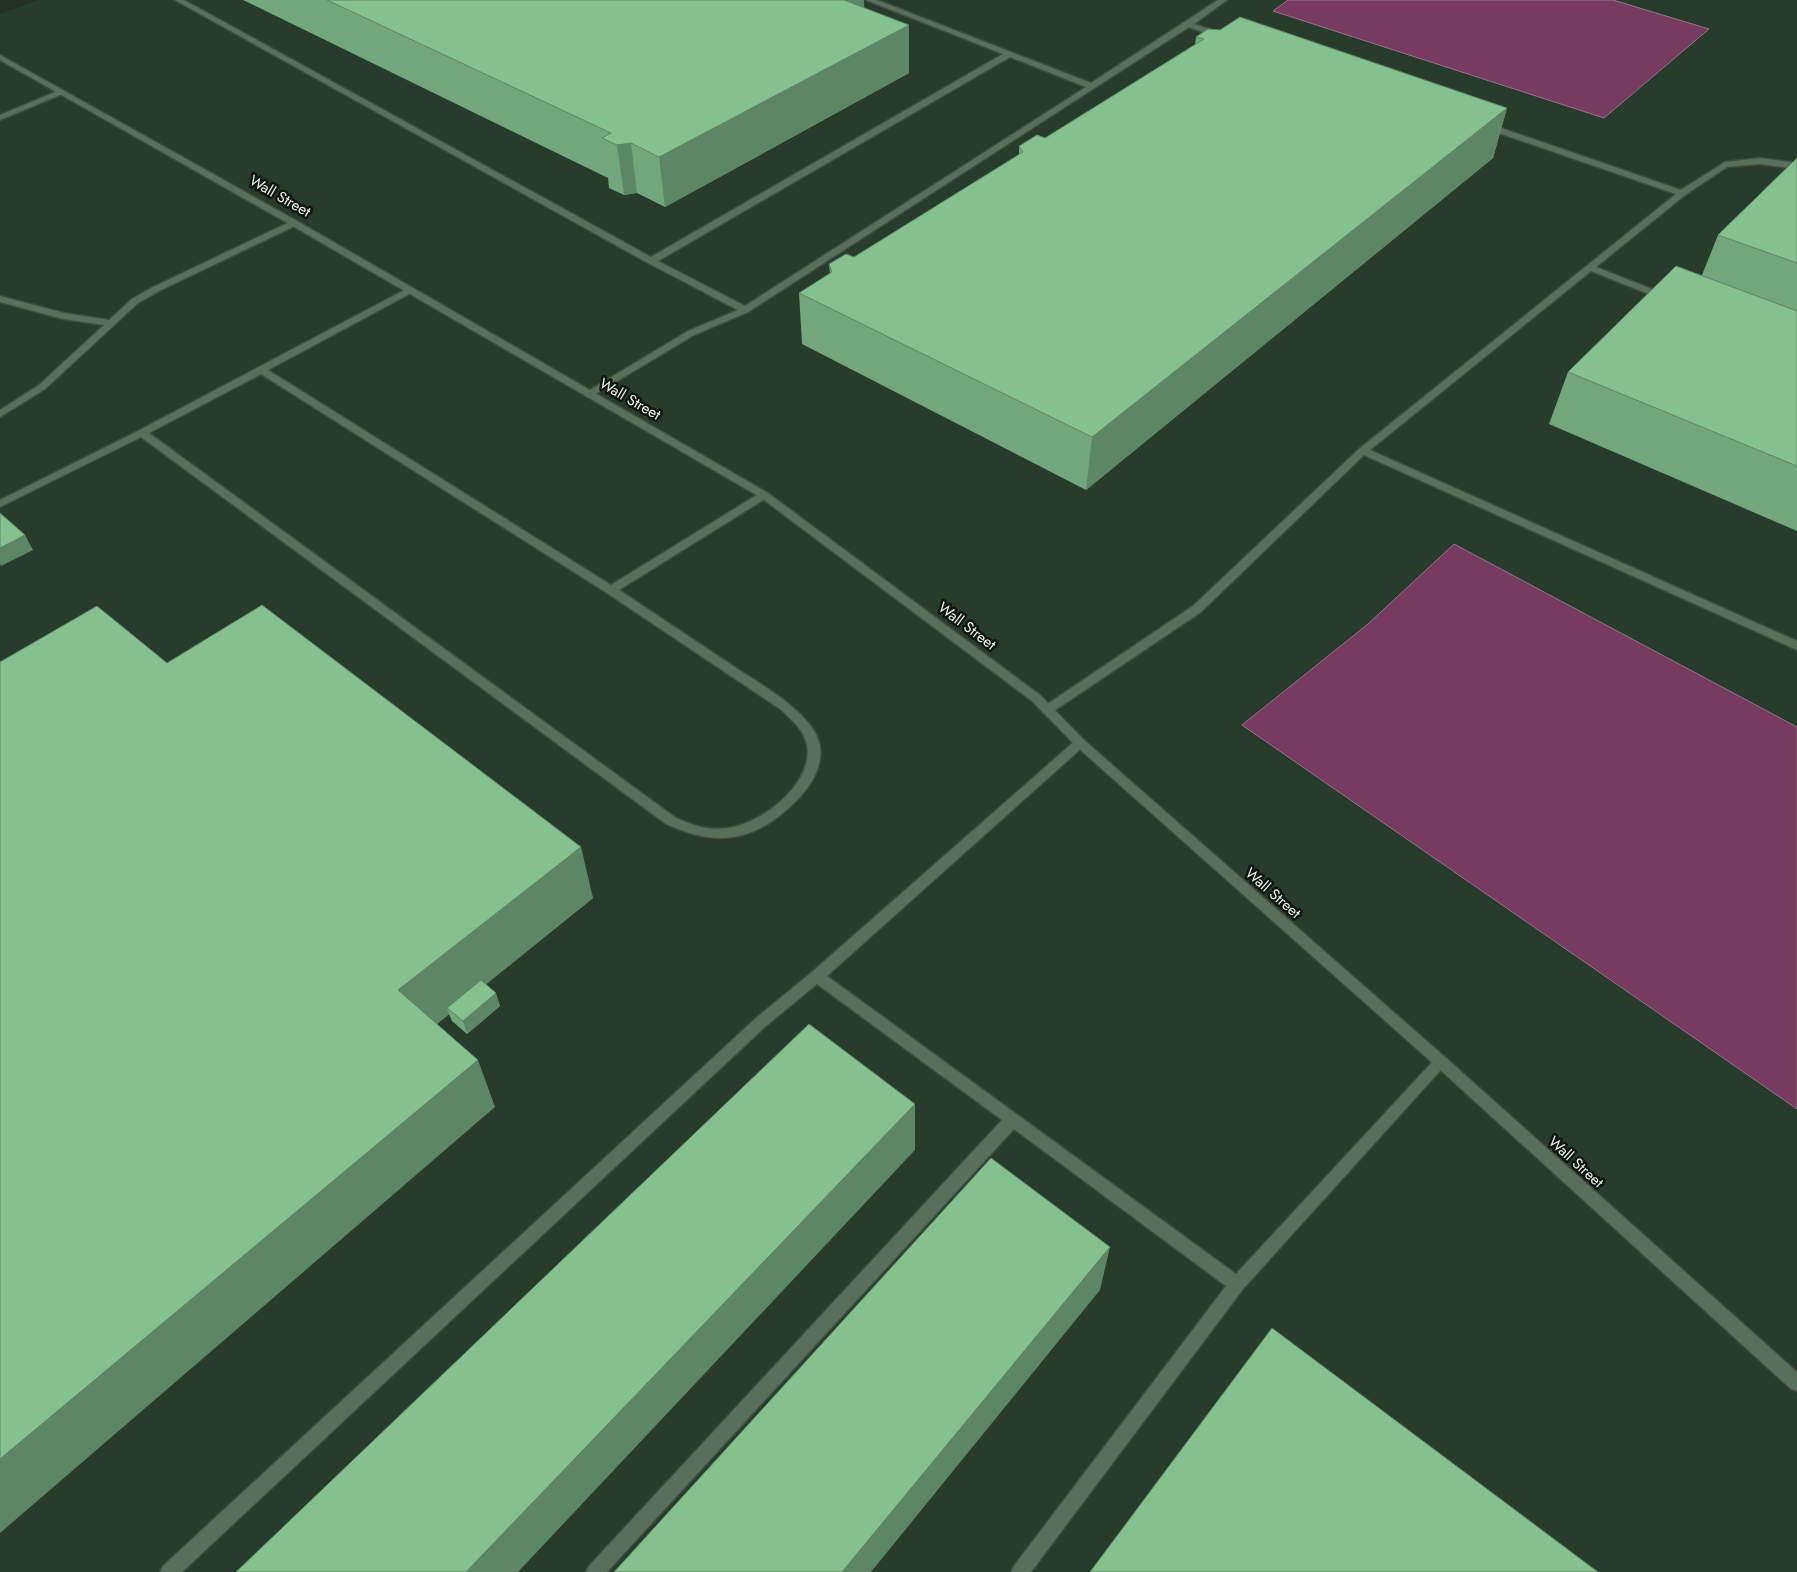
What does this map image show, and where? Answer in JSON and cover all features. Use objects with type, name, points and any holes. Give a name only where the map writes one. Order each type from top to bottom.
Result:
[{"type":"street","points":[[179,0],[651,261],[745,310]]},
{"type":"street","points":[[870,0],[1091,86]]},
{"type":"street","points":[[589,395],[691,333],[745,310],[1223,0]]},
{"type":"street","points":[[1188,24],[1234,40]]},
{"type":"street","points":[[651,261],[1009,54]]},
{"type":"street","name":"Wall Street","points":[[0,57],[294,223],[764,495],[1036,698],[1080,743],[1441,1062],[1797,1383]]},
{"type":"street","points":[[0,118],[63,92]]},
{"type":"street","points":[[1477,123],[1682,192]]},
{"type":"street","points":[[1047,710],[1197,609],[1363,451],[1682,192],[1726,165],[1760,160],[1797,166]]},
{"type":"street","points":[[0,414],[42,386],[135,302],[156,289],[294,223]]},
{"type":"street","points":[[1590,268],[1671,299]]},
{"type":"street","points":[[0,504],[142,433],[410,290]]},
{"type":"street","points":[[0,299],[62,316],[111,323]]},
{"type":"street","points":[[142,433],[671,821],[691,830],[712,834],[736,832],[759,822],[782,808],[799,791],[812,770],[814,748],[805,726],[784,706],[611,590],[260,369]]},
{"type":"street","points":[[1363,451],[1797,646]]},
{"type":"street","points":[[611,590],[764,495]]},
{"type":"street","points":[[169,1572],[760,1022],[817,976],[1080,743]]},
{"type":"street","points":[[817,976],[1237,1284]]},
{"type":"street","points":[[1020,1572],[1237,1284],[1441,1062]]},
{"type":"street","points":[[595,1572],[1012,1120]]},
{"type":"shaded area","points":[[38,0],[1797,0],[1797,1572],[0,1572],[0,14]]},
{"type":"shaded area","points":[[1288,0],[1613,0],[1709,29],[1604,118],[1273,11]]},
{"type":"shaded area","points":[[1454,544],[1797,727],[1797,1109],[1242,725],[1368,624]]},
{"type":"building","points":[[327,0],[844,0],[909,25],[659,157],[631,143],[617,145],[602,138],[611,133]]},
{"type":"building","points":[[1240,17],[1507,108],[1092,437],[799,293],[832,272],[829,264],[846,254],[854,257],[1023,152],[1019,146],[1037,135],[1045,138],[1204,39],[1196,37],[1208,29],[1220,30]]},
{"type":"building","points":[[1797,158],[1797,263],[1718,235]]},
{"type":"building","points":[[1676,266],[1797,311],[1797,466],[1568,372]]},
{"type":"building","points":[[0,513],[25,535],[0,548]]},
{"type":"building","points":[[262,605],[581,847],[398,990],[478,1060],[0,1459],[0,662],[97,606],[167,663]]},
{"type":"building","points":[[481,980],[496,993],[463,1021],[447,1008]]},
{"type":"building","points":[[809,1024],[915,1104],[466,1572],[236,1572]]},
{"type":"building","points":[[991,1158],[1110,1247],[842,1572],[614,1572]]},
{"type":"building","points":[[1272,1328],[1598,1572],[1090,1572]]}]
